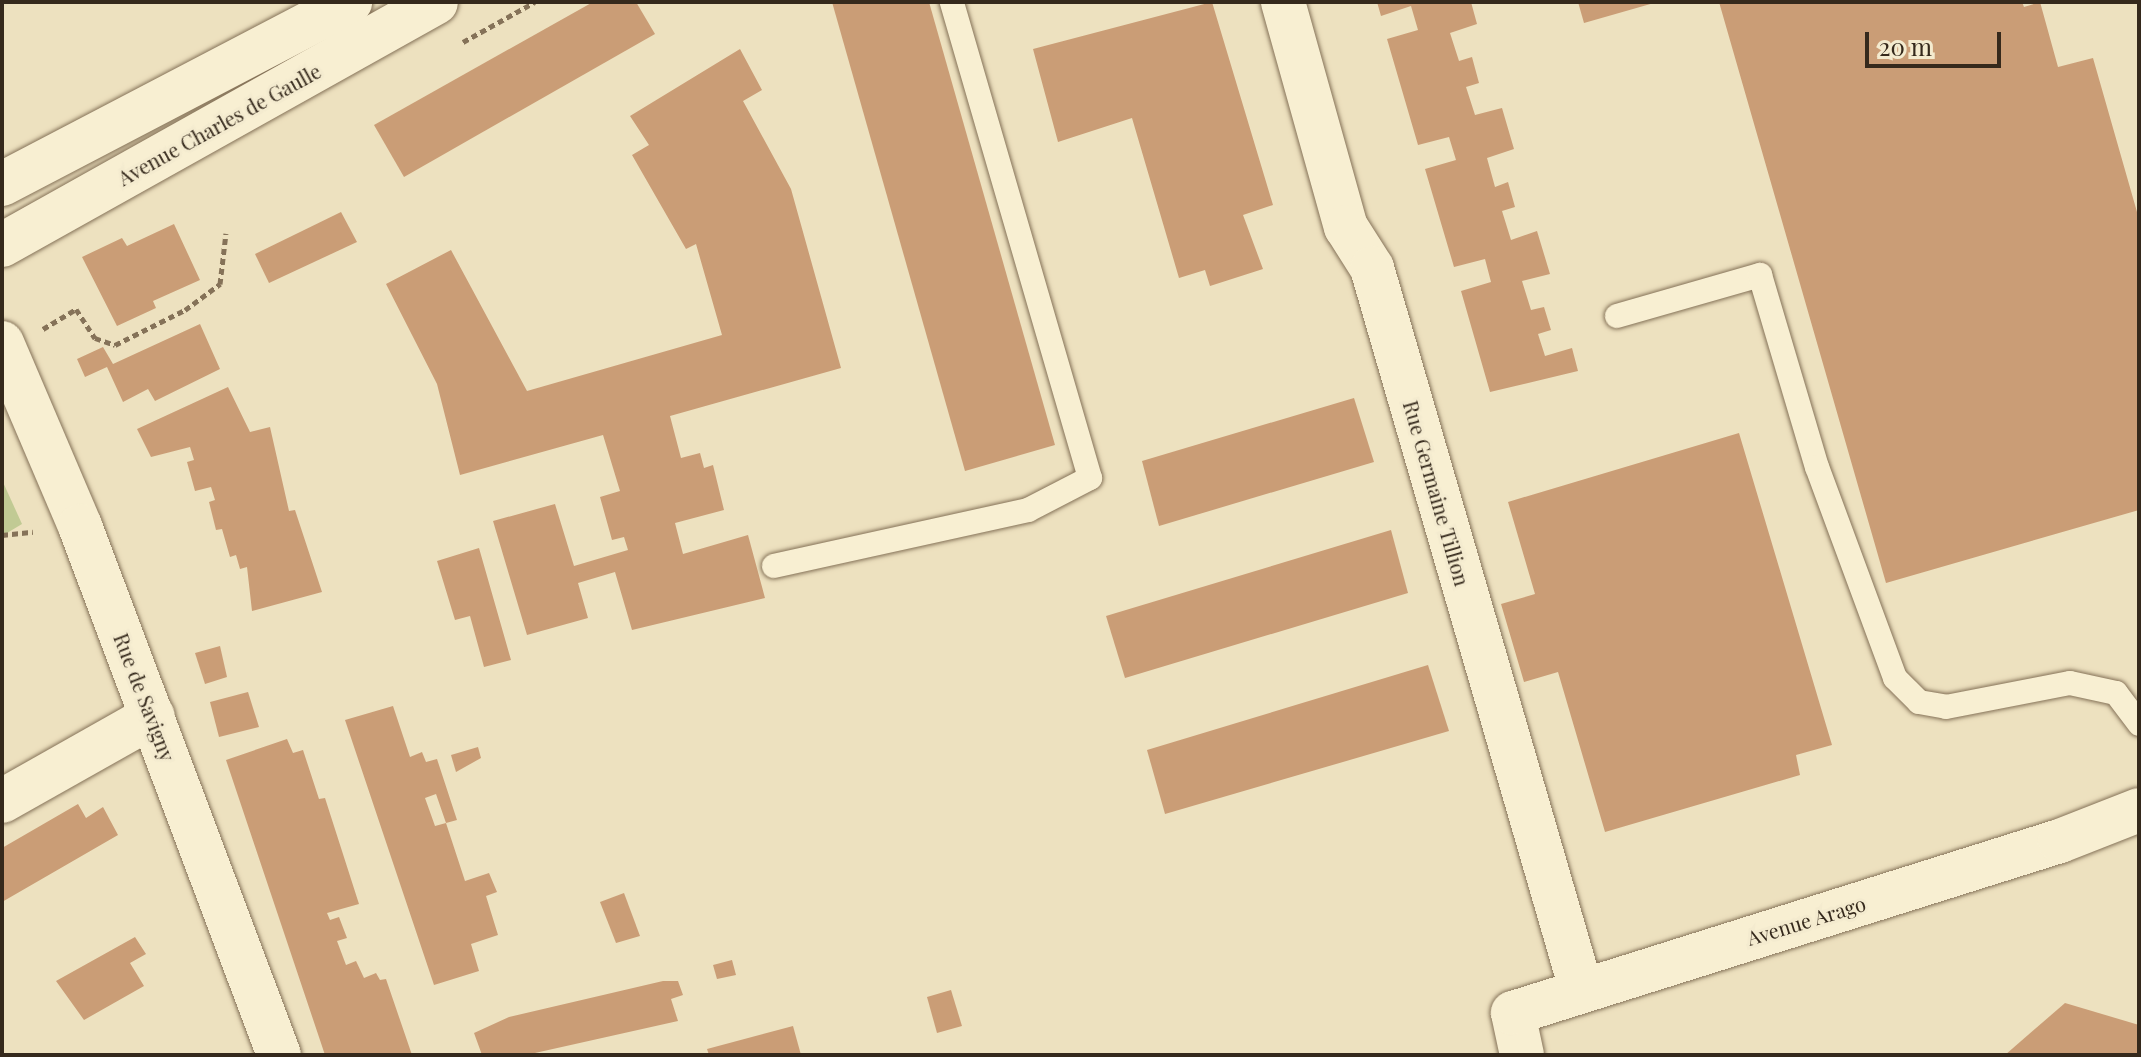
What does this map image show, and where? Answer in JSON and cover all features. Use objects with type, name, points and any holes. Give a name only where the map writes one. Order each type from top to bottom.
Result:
[{"type":"street","points":[[2,184],[350,2]]},
{"type":"street","name":"Avenue Charles de Gaulle","points":[[2,245],[436,2]]},
{"type":"street","name":"Rue Germaine Tillion","points":[[1283,2],[1346,227],[1372,268],[1581,989]]},
{"type":"street","name":"Rue de Savigny","points":[[2,343],[153,716],[279,1055]]},
{"type":"street","points":[[2,801],[153,716]]},
{"type":"street","name":"Avenue Arago","points":[[1522,1055],[1513,1013],[1581,989],[2060,841],[2139,810]]},
{"type":"lane","points":[[774,566],[1028,510],[1090,478],[952,2]]},
{"type":"lane","points":[[1617,316],[1760,275],[1817,467],[1895,678],[1919,702],[1946,707],[2070,683],[2116,693],[2139,724]]},
{"type":"path","points":[[482,32],[535,2]]},
{"type":"path","points":[[45,329],[76,309],[95,338],[115,345],[185,310],[220,284],[226,233]]},
{"type":"green space","points":[[2,480],[22,524],[2,536]]},
{"type":"building","points":[[593,2],[636,2],[655,34],[404,177],[374,125]]},
{"type":"building","points":[[832,2],[929,2],[1055,445],[965,471]]},
{"type":"building","points":[[1212,2],[1273,205],[1243,215],[1263,269],[1210,286],[1205,270],[1179,278],[1132,118],[1058,142],[1033,49]]},
{"type":"building","points":[[1377,2],[1471,2],[1477,24],[1450,33],[1459,61],[1472,57],[1479,83],[1466,87],[1475,115],[1502,108],[1514,149],[1487,158],[1495,187],[1508,182],[1515,207],[1502,211],[1511,240],[1537,231],[1550,274],[1522,281],[1531,310],[1544,307],[1551,330],[1538,334],[1545,356],[1572,348],[1578,371],[1490,392],[1461,291],[1491,282],[1485,259],[1454,267],[1425,169],[1456,160],[1449,137],[1418,145],[1387,39],[1418,30],[1411,6],[1381,16]]},
{"type":"building","points":[[1578,2],[1654,2],[1654,3],[1584,23]]},
{"type":"building","points":[[1719,2],[2022,2],[2024,7],[2040,2],[2058,67],[2093,58],[2139,219],[2139,510],[1886,583]]},
{"type":"building","points":[[740,49],[762,90],[743,101],[791,189],[841,368],[670,416],[681,458],[700,453],[704,468],[713,465],[724,510],[675,523],[683,554],[748,535],[765,598],[632,630],[615,572],[578,583],[588,618],[527,635],[493,521],[555,504],[574,566],[628,550],[624,537],[612,540],[600,497],[620,491],[603,435],[460,475],[437,384],[386,284],[451,250],[527,391],[722,335],[696,244],[686,249],[632,155],[649,145],[630,116]]},
{"type":"building","points":[[341,212],[357,242],[269,283],[255,254]]},
{"type":"building","points":[[174,224],[200,280],[153,301],[156,308],[117,326],[82,257],[122,238],[127,246]]},
{"type":"building","points":[[200,324],[220,369],[155,401],[148,389],[123,402],[107,367],[85,377],[77,359],[103,347],[113,364]]},
{"type":"building","points":[[228,387],[250,432],[270,427],[289,511],[295,510],[322,592],[252,611],[247,567],[240,569],[236,555],[230,557],[222,529],[216,530],[209,502],[215,500],[211,487],[195,491],[187,462],[194,460],[190,447],[151,457],[137,429]]},
{"type":"building","points":[[1354,398],[1374,462],[1159,526],[1142,461]]},
{"type":"building","points":[[1739,433],[1832,745],[1796,755],[1800,775],[1605,832],[1558,672],[1524,682],[1501,604],[1535,594],[1508,502]]},
{"type":"building","points":[[1391,530],[1408,593],[1125,678],[1106,616]]},
{"type":"building","points":[[479,548],[511,660],[484,667],[470,616],[455,620],[437,561]]},
{"type":"building","points":[[220,646],[227,677],[205,684],[195,653]]},
{"type":"building","points":[[1428,665],[1449,731],[1165,814],[1147,750]]},
{"type":"building","points":[[248,692],[259,727],[219,737],[210,702]]},
{"type":"building","points":[[393,706],[410,757],[422,752],[426,762],[437,759],[457,820],[446,823],[465,881],[489,873],[497,892],[486,896],[498,935],[471,944],[479,971],[434,985],[345,720]],"holes":[[[436,794],[446,823],[435,826],[425,798]]]},
{"type":"building","points":[[287,739],[293,753],[303,750],[319,799],[325,798],[359,904],[327,913],[330,920],[339,917],[347,938],[337,941],[346,965],[356,961],[364,978],[376,973],[380,980],[386,979],[412,1055],[325,1055],[226,760]]},
{"type":"building","points":[[478,747],[481,758],[456,772],[451,755]]},
{"type":"building","points":[[78,804],[86,818],[103,807],[118,835],[2,902],[2,848]]},
{"type":"building","points":[[624,893],[640,936],[616,943],[600,902]]},
{"type":"building","points":[[135,937],[146,954],[130,963],[144,986],[84,1020],[56,981]]},
{"type":"building","points":[[732,960],[736,975],[717,979],[713,965]]},
{"type":"building","points":[[663,981],[678,981],[683,995],[671,999],[678,1021],[526,1055],[482,1055],[474,1033],[509,1017]]},
{"type":"building","points":[[951,990],[962,1026],[937,1033],[927,997]]},
{"type":"building","points":[[2065,1003],[2139,1025],[2139,1055],[2005,1055]]},
{"type":"building","points":[[793,1026],[801,1055],[709,1055],[707,1049]]}]
